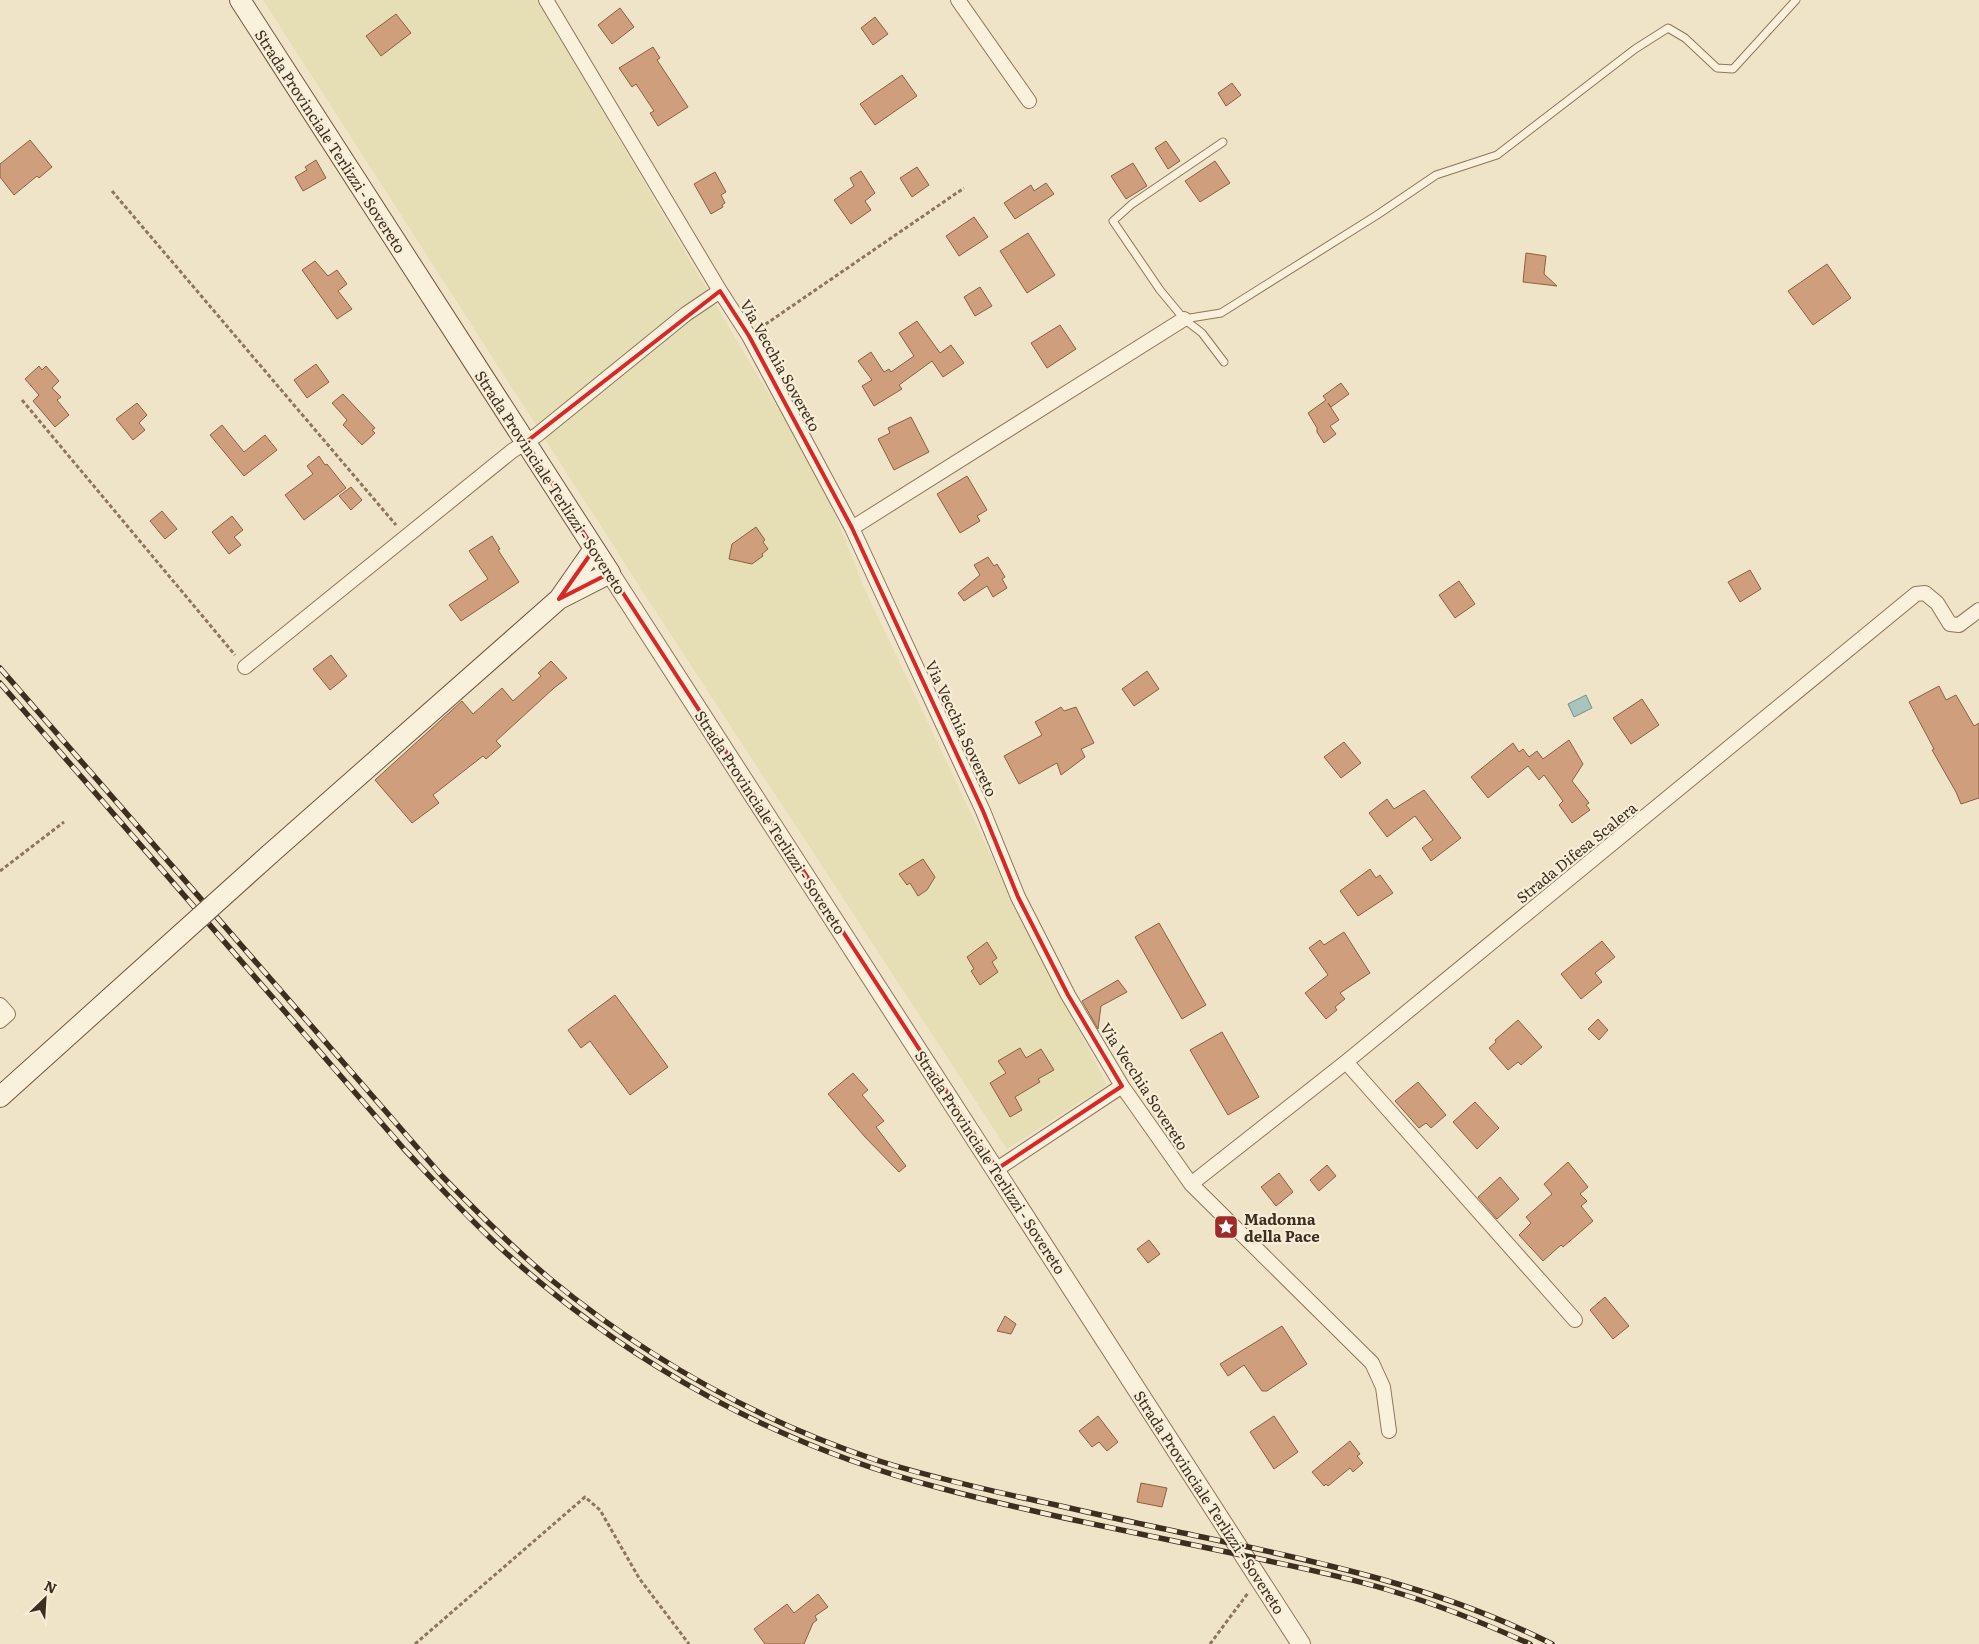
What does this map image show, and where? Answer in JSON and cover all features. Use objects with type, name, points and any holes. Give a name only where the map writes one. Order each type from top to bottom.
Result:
[{"type":"main road","name":"Strada Provinciale Terlizzi - Sovereto","points":[[240,0],[610,572]]},
{"type":"main road","points":[[559,599],[594,549]]},
{"type":"main road","points":[[0,1097],[270,854],[559,599],[610,572]]},
{"type":"street","name":"Via Vecchia Sovereto","points":[[546,0],[720,291],[749,336],[852,528],[983,811],[1018,897],[1068,995],[1122,1086],[1191,1184],[1372,1363],[1383,1387],[1389,1432]]},
{"type":"street","points":[[958,0],[1030,101]]},
{"type":"street","points":[[245,667],[512,451],[537,435],[686,314],[720,291]]},
{"type":"street","points":[[852,528],[1184,319]]},
{"type":"street","name":"Strada Provinciale Terlizzi - Sovereto","points":[[610,572],[1301,1644]]},
{"type":"street","name":"Strada Difesa Scalera","points":[[1191,1184],[1346,1062],[1916,594],[1925,593],[1937,603],[1950,624],[1959,626],[1969,620],[1979,610]]},
{"type":"street","points":[[0,1005],[8,1014],[0,1021]]},
{"type":"street","points":[[1346,1062],[1575,1320]]},
{"type":"street","points":[[996,1170],[1122,1086]]},
{"type":"lane","points":[[1184,319],[1221,313],[1377,216],[1436,175],[1497,155],[1636,49],[1668,28],[1685,38],[1717,68],[1733,69],[1796,0]]},
{"type":"lane","points":[[1223,142],[1132,204],[1113,221],[1160,290],[1184,319],[1202,333],[1224,362]]},
{"type":"path","points":[[749,336],[964,188]]},
{"type":"path","points":[[112,191],[407,537]]},
{"type":"path","points":[[22,400],[245,667]]},
{"type":"path","points":[[0,871],[64,822]]},
{"type":"path","points":[[415,1644],[585,1497],[600,1510],[639,1578],[689,1644]]},
{"type":"path","points":[[1210,1644],[1259,1579]]},
{"type":"highlighted area","points":[[720,291],[749,336],[852,528],[983,811],[1018,897],[1068,995],[1122,1086],[997,1169],[610,573],[559,599],[594,549],[526,442]]},
{"type":"shaded area","points":[[263,0],[537,0],[750,363],[819,474],[866,592],[995,864],[1107,1085],[1007,1149],[656,612]]},
{"type":"water","points":[[1586,695],[1592,708],[1574,717],[1568,704]]},
{"type":"building","points":[[620,8],[634,27],[612,44],[598,25]]},
{"type":"building","points":[[396,14],[411,33],[381,56],[366,36]]},
{"type":"building","points":[[875,17],[888,34],[873,45],[861,28]]},
{"type":"building","points":[[653,47],[660,58],[657,60],[688,107],[658,126],[650,113],[654,111],[636,84],[632,87],[619,68]]},
{"type":"building","points":[[902,75],[917,96],[875,125],[860,104]]},
{"type":"building","points":[[1232,83],[1241,95],[1226,106],[1218,93]]},
{"type":"building","points":[[30,140],[52,167],[39,178],[37,176],[14,195],[0,177],[0,164]]},
{"type":"building","points":[[1166,141],[1180,161],[1168,169],[1155,148]]},
{"type":"building","points":[[316,160],[326,178],[303,191],[295,177],[307,170],[305,167]]},
{"type":"building","points":[[1215,161],[1230,183],[1200,202],[1185,181]]},
{"type":"building","points":[[1133,163],[1147,186],[1126,199],[1111,176]]},
{"type":"building","points":[[917,167],[929,185],[912,197],[900,178]]},
{"type":"building","points":[[861,171],[875,193],[865,201],[871,210],[851,224],[834,200],[854,186],[850,178]]},
{"type":"building","points":[[715,172],[726,192],[721,195],[725,203],[722,205],[723,207],[711,214],[694,184]]},
{"type":"building","points":[[1046,183],[1054,194],[1015,219],[1004,203],[1031,185],[1034,191]]},
{"type":"building","points":[[974,217],[988,237],[959,256],[946,236]]},
{"type":"building","points":[[1028,233],[1055,275],[1027,293],[1000,251]]},
{"type":"building","points":[[1526,253],[1546,256],[1544,274],[1557,286],[1523,282]]},
{"type":"building","points":[[315,261],[328,276],[337,270],[347,284],[338,291],[352,309],[337,319],[302,270]]},
{"type":"building","points":[[1827,264],[1851,298],[1813,325],[1788,291]]},
{"type":"building","points":[[980,287],[992,306],[975,316],[964,297]]},
{"type":"building","points":[[917,321],[940,353],[951,345],[964,363],[943,377],[932,361],[899,385],[902,389],[874,406],[862,386],[872,380],[858,361],[871,352],[884,372],[889,369],[891,372],[914,356],[899,333]]},
{"type":"building","points":[[1060,325],[1076,349],[1047,368],[1031,343]]},
{"type":"building","points":[[316,364],[329,382],[307,398],[294,380]]},
{"type":"building","points":[[39,366],[42,370],[46,366],[59,381],[52,388],[61,397],[57,400],[69,415],[55,427],[33,401],[39,395],[25,379]]},
{"type":"building","points":[[1341,383],[1349,394],[1331,407],[1328,403],[1339,420],[1330,426],[1336,434],[1324,443],[1308,413],[1326,400],[1323,396]]},
{"type":"building","points":[[343,394],[375,428],[372,430],[375,433],[362,445],[343,425],[347,420],[332,403]]},
{"type":"building","points":[[137,403],[147,415],[139,423],[145,430],[133,440],[116,419]]},
{"type":"building","points":[[911,417],[929,452],[894,470],[878,439],[890,433],[888,428]]},
{"type":"building","points":[[222,425],[244,452],[265,435],[277,450],[244,476],[210,435]]},
{"type":"building","points":[[319,456],[346,488],[304,520],[285,495],[313,474],[307,466]]},
{"type":"building","points":[[967,476],[987,510],[977,516],[980,521],[960,533],[937,494]]},
{"type":"building","points":[[351,487],[362,500],[351,510],[339,496]]},
{"type":"building","points":[[162,511],[177,529],[165,539],[150,521]]},
{"type":"building","points":[[232,516],[243,530],[234,537],[241,545],[229,554],[212,532]]},
{"type":"building","points":[[756,527],[765,540],[763,542],[768,549],[762,554],[763,556],[752,564],[729,559],[732,544]]},
{"type":"building","points":[[492,536],[500,549],[498,550],[519,582],[461,621],[449,605],[488,579],[469,551]]},
{"type":"building","points":[[988,557],[994,566],[997,564],[1005,577],[1002,579],[1007,588],[993,597],[987,586],[964,601],[958,593],[980,575],[974,565]]},
{"type":"building","points":[[1750,570],[1761,589],[1740,602],[1728,582]]},
{"type":"building","points":[[1459,581],[1475,604],[1455,618],[1439,595]]},
{"type":"building","points":[[331,655],[347,676],[330,690],[313,669]]},
{"type":"building","points":[[551,661],[567,678],[496,741],[501,746],[486,759],[483,756],[433,795],[439,803],[412,823],[375,780],[462,701],[473,714],[502,688],[513,701],[541,676],[538,673]]},
{"type":"building","points":[[1147,671],[1159,689],[1134,706],[1122,689]]},
{"type":"building","points":[[1939,686],[1946,700],[1956,695],[1974,726],[1979,723],[1979,798],[1961,804],[1909,702]]},
{"type":"building","points":[[1642,699],[1659,725],[1631,744],[1613,718]]},
{"type":"building","points":[[1061,707],[1064,711],[1076,707],[1094,743],[1081,749],[1085,757],[1061,775],[1057,763],[1019,784],[1004,756],[1042,735],[1035,722]]},
{"type":"building","points":[[1569,740],[1583,764],[1572,781],[1589,803],[1586,805],[1590,810],[1572,823],[1559,805],[1563,801],[1544,775],[1539,780],[1528,766],[1488,798],[1471,777],[1513,743],[1519,752],[1523,749],[1529,757],[1537,751],[1543,759]]},
{"type":"building","points":[[1344,742],[1361,763],[1341,778],[1324,757]]},
{"type":"building","points":[[1424,790],[1461,838],[1431,861],[1422,848],[1433,840],[1415,816],[1387,837],[1369,813],[1387,799],[1394,809]]},
{"type":"building","points":[[923,859],[935,877],[927,890],[918,896],[910,883],[907,885],[899,874]]},
{"type":"building","points":[[1370,869],[1376,878],[1380,875],[1393,893],[1358,916],[1340,891]]},
{"type":"building","points":[[1159,923],[1206,1005],[1182,1019],[1135,937]]},
{"type":"building","points":[[1344,932],[1370,973],[1340,993],[1345,999],[1335,1007],[1337,1010],[1326,1019],[1305,993],[1328,975],[1309,948],[1320,940],[1324,945]]},
{"type":"building","points":[[1602,941],[1615,957],[1595,973],[1602,982],[1581,999],[1561,974]]},
{"type":"building","points":[[987,942],[997,958],[992,962],[998,972],[980,985],[971,971],[974,969],[967,957]]},
{"type":"building","points":[[1118,980],[1127,992],[1101,1006],[1098,1029],[1082,1001]]},
{"type":"building","points":[[615,995],[668,1067],[630,1095],[590,1041],[581,1048],[568,1030]]},
{"type":"building","points":[[1598,1019],[1608,1030],[1599,1040],[1588,1029]]},
{"type":"building","points":[[1518,1020],[1542,1047],[1521,1065],[1518,1062],[1508,1070],[1489,1048],[1496,1042],[1495,1040]]},
{"type":"building","points":[[1222,1032],[1259,1097],[1228,1115],[1190,1050]]},
{"type":"building","points":[[1020,1048],[1026,1058],[1041,1049],[1054,1070],[1038,1079],[1040,1082],[1015,1097],[1022,1110],[1010,1117],[990,1083],[1006,1073],[998,1061]]},
{"type":"building","points":[[853,1073],[868,1090],[862,1095],[884,1121],[876,1127],[906,1166],[899,1172],[865,1137],[828,1094]]},
{"type":"building","points":[[1418,1082],[1446,1115],[1431,1128],[1426,1123],[1419,1128],[1395,1101]]},
{"type":"building","points":[[1475,1102],[1499,1128],[1477,1149],[1453,1122]]},
{"type":"building","points":[[1568,1162],[1588,1187],[1580,1194],[1587,1201],[1581,1206],[1593,1221],[1563,1247],[1561,1245],[1543,1261],[1519,1235],[1531,1223],[1526,1217],[1552,1194],[1544,1184]]},
{"type":"building","points":[[1327,1165],[1336,1176],[1319,1191],[1310,1180]]},
{"type":"building","points":[[1279,1173],[1293,1192],[1276,1206],[1261,1187]]},
{"type":"building","points":[[1500,1177],[1519,1199],[1497,1219],[1478,1197]]},
{"type":"building","points":[[1149,1240],[1160,1254],[1148,1263],[1137,1249]]},
{"type":"building","points":[[1605,1297],[1629,1326],[1613,1339],[1590,1310]]},
{"type":"building","points":[[1005,1316],[1016,1324],[1011,1334],[997,1331]]},
{"type":"building","points":[[1282,1326],[1307,1364],[1267,1391],[1262,1391],[1244,1365],[1228,1376],[1220,1364]]},
{"type":"building","points":[[1098,1416],[1118,1442],[1107,1451],[1099,1442],[1092,1447],[1079,1431]]},
{"type":"building","points":[[1274,1416],[1298,1452],[1274,1469],[1250,1432]]},
{"type":"building","points":[[1350,1441],[1360,1454],[1357,1456],[1363,1463],[1353,1472],[1350,1468],[1328,1486],[1326,1484],[1324,1486],[1312,1472]]},
{"type":"building","points":[[1141,1483],[1167,1488],[1162,1507],[1137,1502]]},
{"type":"building","points":[[818,1594],[828,1607],[815,1616],[817,1620],[813,1623],[804,1644],[765,1644],[754,1629],[787,1604],[794,1613]]},
{"type":"railway","points":[[0,668],[442,1176],[494,1228],[549,1278],[624,1335],[704,1384],[746,1406],[788,1426],[876,1460],[983,1489],[1356,1572],[1406,1586],[1455,1603],[1504,1622],[1552,1644]]},
{"type":"railway","points":[[0,683],[404,1149],[454,1202],[506,1253],[553,1293],[603,1331],[655,1365],[708,1396],[764,1424],[821,1449],[880,1470],[940,1488],[1019,1508],[1362,1582],[1447,1609],[1530,1644]]},
{"type":"place","name":"Madonna della Pace","points":[[1226,1227]]}]
